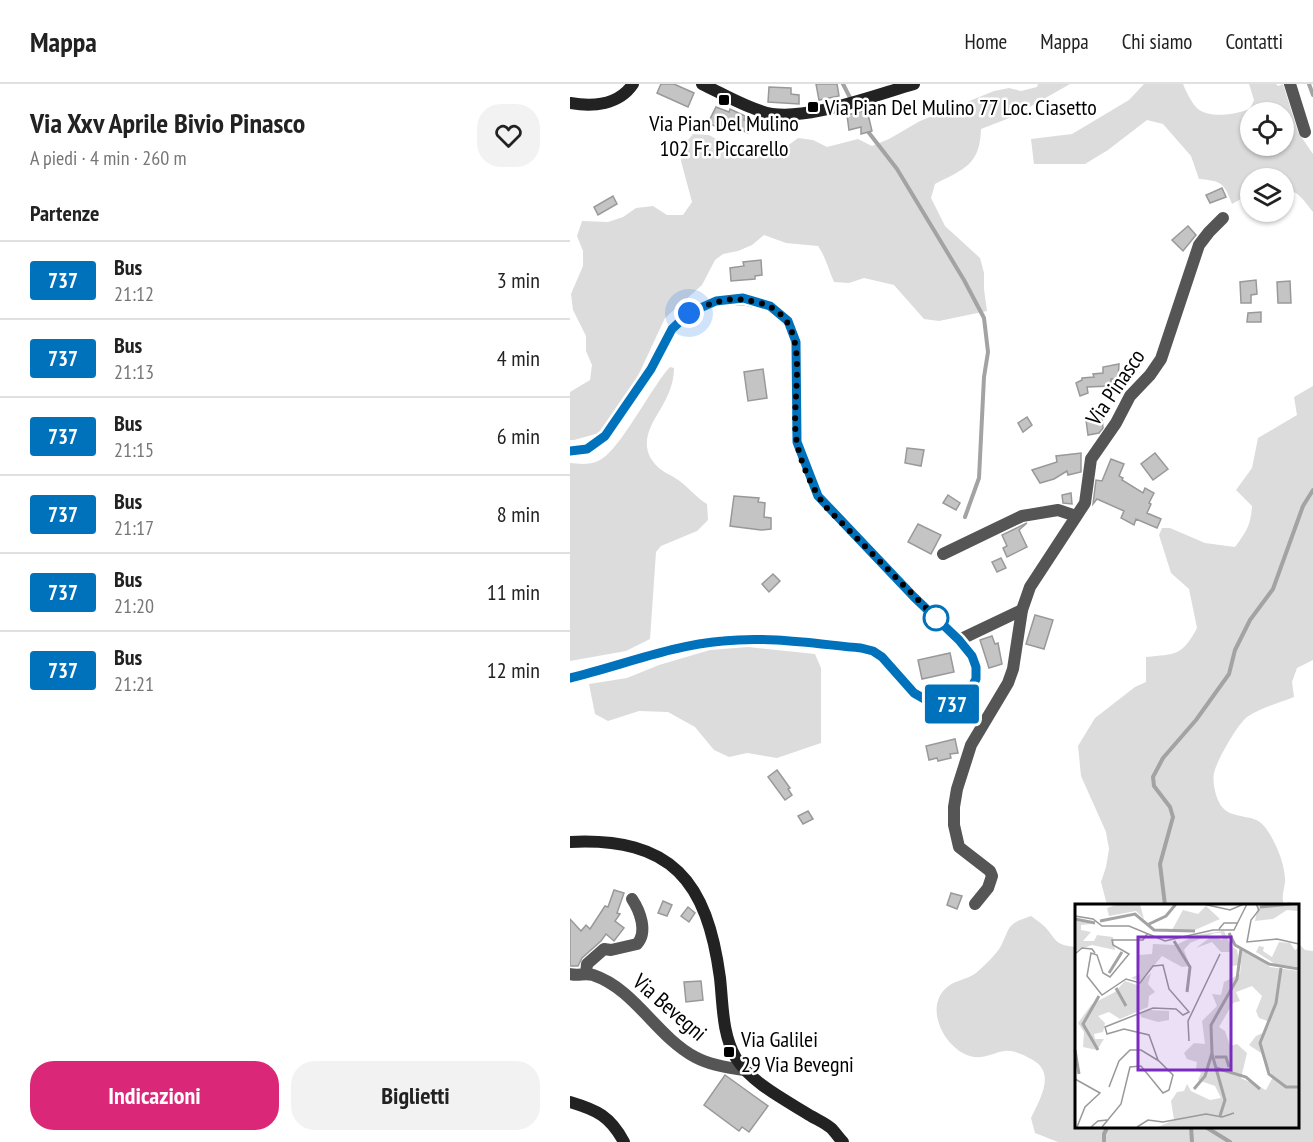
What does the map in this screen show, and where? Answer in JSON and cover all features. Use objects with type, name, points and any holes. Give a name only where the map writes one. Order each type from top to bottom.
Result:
[{"type":"main road","points":[[570,103],[586,106],[611,102],[629,90],[633,84]]},
{"type":"main road","points":[[702,84],[762,112],[791,115],[821,110],[914,84]]},
{"type":"main road","points":[[570,451],[587,449],[605,436],[651,369],[672,329],[689,313],[716,301],[743,298],[770,306],[788,321],[796,342],[797,442],[818,496],[914,597],[959,640],[972,656],[976,667],[976,679],[969,692],[961,700],[942,705],[926,701],[914,693],[882,657],[873,651],[763,640],[723,640],[693,645],[570,678]]},
{"type":"main road","points":[[570,842],[604,840],[638,847],[661,856],[679,872],[698,899],[710,926],[717,958],[726,1035],[735,1056],[744,1070],[780,1097],[831,1128],[843,1142]]},
{"type":"main road","points":[[570,1102],[597,1110],[617,1130],[624,1142]]},
{"type":"street","points":[[1290,84],[1305,132]]},
{"type":"street","name":"Via Pinasco","points":[[975,904],[988,888],[992,876],[990,871],[959,847],[954,825],[957,789],[971,745],[1008,683],[1013,669],[1022,610],[1030,587],[1084,503],[1091,459],[1116,423],[1130,396],[1150,375],[1161,359],[1199,245],[1223,218]]},
{"type":"street","points":[[943,554],[1022,516],[1058,510],[1076,516]]},
{"type":"street","points":[[959,640],[1022,610]]},
{"type":"street","points":[[586,974],[587,964],[604,950],[636,944],[640,941],[642,930],[639,910],[632,899]]},
{"type":"street","name":"Via Bevegni","points":[[570,974],[586,974],[614,986],[693,1057],[713,1064],[744,1070]]},
{"type":"shaded area","points":[[1038,84],[1070,84],[1012,117],[981,129],[980,141],[974,158],[962,169],[935,184],[931,198],[945,226],[980,258],[984,273],[987,311],[939,321],[924,319],[894,285],[864,278],[849,283],[834,282],[818,246],[786,243],[764,235],[752,245],[723,254],[715,260],[702,285],[665,318],[637,378],[599,433],[570,440],[570,392],[590,380],[592,365],[586,351],[586,336],[573,310],[571,294],[583,266],[583,251],[577,236],[582,221],[608,222],[623,217],[636,208],[653,206],[667,215],[683,215],[692,202],[681,161],[683,146],[693,134],[709,135],[723,143],[754,147],[786,147],[798,138],[813,140],[827,147],[858,139],[872,146],[920,121],[994,91],[1009,88],[1021,91],[1037,87]]},
{"type":"shaded area","points":[[1144,84],[1183,84],[1191,101],[1203,112],[1224,115],[1240,112],[1240,156],[1294,156],[1294,119],[1298,132],[1313,154],[1313,212],[1294,192],[1294,168],[1240,168],[1240,200],[1232,204],[1227,191],[1221,184],[1199,179],[1191,156],[1163,124],[1147,120],[1108,150],[1085,164],[1034,164],[1031,139],[1072,134],[1129,100]]},
{"type":"shaded area","points":[[1249,84],[1276,84],[1278,86],[1283,84],[1289,102],[1253,102]]},
{"type":"shaded area","points":[[670,367],[674,368],[673,381],[649,430],[648,452],[656,465],[707,504],[708,520],[697,531],[661,546],[656,552],[650,639],[626,651],[570,661],[570,463],[591,463],[606,455],[625,433]]},
{"type":"shaded area","points":[[1313,386],[1313,660],[1297,668],[1292,682],[1294,697],[1258,711],[1243,721],[1223,752],[1214,777],[1214,786],[1223,808],[1233,814],[1260,822],[1272,838],[1284,868],[1284,904],[1107,904],[1101,882],[1109,849],[1106,832],[1081,776],[1078,746],[1095,718],[1135,687],[1146,682],[1146,657],[1177,652],[1187,644],[1197,628],[1189,589],[1171,573],[1159,535],[1162,528],[1170,528],[1205,543],[1235,547],[1247,528],[1252,506],[1236,490],[1252,468],[1258,438],[1297,415],[1294,397]]},
{"type":"shaded area","points":[[748,647],[815,654],[821,668],[821,743],[777,758],[747,753],[729,757],[714,750],[695,727],[668,712],[639,711],[608,721],[595,714],[589,684],[627,678],[659,665],[710,650]]},
{"type":"shaded area","points":[[1031,916],[1044,926],[1056,941],[1075,947],[1075,1127],[1298,1127],[1298,943],[1305,950],[1313,951],[1313,1142],[1058,1142],[1035,1133],[1031,1118],[1042,1094],[1045,1078],[1039,1064],[1012,1051],[978,1057],[964,1054],[948,1040],[942,1030],[937,1009],[938,999],[944,990],[976,973],[990,960],[999,950],[1011,926]]},
{"type":"building","points":[[661,84],[674,84],[694,93],[688,107],[657,93]]},
{"type":"building","points":[[816,84],[837,84],[839,96],[819,100]]},
{"type":"building","points":[[769,87],[791,88],[791,94],[799,95],[799,104],[768,102]]},
{"type":"building","points":[[716,107],[729,112],[730,109],[745,116],[744,120],[752,123],[748,133],[726,123],[723,130],[708,123]]},
{"type":"building","points":[[867,110],[872,131],[861,134],[861,127],[849,130],[847,115]]},
{"type":"building","points":[[1222,188],[1226,197],[1210,203],[1206,195]]},
{"type":"building","points":[[613,196],[617,204],[598,215],[594,207]]},
{"type":"building","points":[[1188,226],[1196,235],[1183,251],[1172,240]]},
{"type":"building","points":[[761,260],[762,275],[755,276],[755,279],[731,281],[730,268],[744,266],[743,262]]},
{"type":"building","points":[[1256,280],[1257,294],[1251,295],[1251,303],[1241,303],[1240,282]]},
{"type":"building","points":[[1290,281],[1291,303],[1278,303],[1277,282]]},
{"type":"building","points":[[1261,312],[1261,322],[1247,322],[1248,313]]},
{"type":"building","points":[[1119,364],[1118,379],[1111,379],[1111,386],[1087,387],[1088,393],[1080,396],[1076,383],[1082,378],[1094,377],[1093,374],[1103,373],[1103,367]]},
{"type":"building","points":[[763,369],[767,398],[748,401],[744,372]]},
{"type":"building","points":[[1027,417],[1032,425],[1023,432],[1018,423]]},
{"type":"building","points":[[1102,418],[1103,428],[1099,433],[1088,435],[1086,420]]},
{"type":"building","points":[[907,448],[924,450],[921,466],[905,463]]},
{"type":"building","points":[[1081,453],[1081,472],[1068,475],[1067,471],[1054,479],[1040,483],[1032,470],[1057,462],[1056,456]]},
{"type":"building","points":[[1155,453],[1168,469],[1153,480],[1141,464]]},
{"type":"building","points":[[1111,459],[1124,464],[1119,476],[1123,478],[1122,480],[1143,493],[1145,488],[1154,493],[1147,513],[1161,519],[1157,528],[1136,519],[1134,525],[1121,518],[1124,511],[1097,499],[1093,504],[1096,480],[1102,481]]},
{"type":"building","points":[[1071,493],[1072,504],[1063,503],[1062,495]]},
{"type":"building","points":[[948,495],[960,503],[956,510],[943,503]]},
{"type":"building","points":[[734,496],[759,498],[758,502],[765,503],[764,517],[771,518],[771,529],[730,526]]},
{"type":"building","points":[[1027,523],[1019,530],[1027,547],[1007,557],[1003,548],[1007,546],[1002,535]]},
{"type":"building","points":[[918,524],[941,535],[931,554],[908,542]]},
{"type":"building","points":[[1001,558],[1006,568],[997,572],[992,562]]},
{"type":"building","points":[[773,574],[780,581],[769,592],[762,584]]},
{"type":"building","points":[[1035,615],[1053,620],[1044,649],[1026,644]]},
{"type":"building","points":[[992,636],[995,644],[998,643],[1002,664],[989,668],[980,640]]},
{"type":"building","points":[[950,653],[954,672],[922,679],[918,660]]},
{"type":"building","points":[[955,739],[958,753],[950,754],[951,758],[938,761],[937,758],[929,760],[926,746]]},
{"type":"building","points":[[777,770],[790,788],[788,789],[792,795],[785,800],[768,777]]},
{"type":"building","points":[[808,811],[813,819],[803,824],[798,816]]},
{"type":"building","points":[[614,890],[624,893],[617,913],[620,914],[615,921],[624,928],[614,941],[606,934],[582,958],[578,966],[570,966],[570,919],[581,931],[586,925],[590,929],[605,906],[608,907]]},
{"type":"building","points":[[951,893],[962,896],[957,909],[947,905]]},
{"type":"building","points":[[663,901],[672,905],[667,916],[658,913]]},
{"type":"building","points":[[688,907],[695,913],[689,922],[681,916]]},
{"type":"building","points":[[701,981],[703,1000],[686,1002],[684,982]]},
{"type":"building","points":[[725,1075],[768,1106],[749,1132],[742,1127],[739,1131],[704,1105]]},
{"type":"waterway","points":[[843,84],[860,117]]},
{"type":"waterway","points":[[1309,84],[1313,95]]},
{"type":"waterway","points":[[866,129],[897,169],[964,280],[984,318],[988,352],[984,377],[979,478],[965,517]]},
{"type":"waterway","points":[[1165,904],[1160,864],[1173,817],[1170,807],[1154,786],[1153,777],[1163,758],[1196,720],[1229,674],[1235,650],[1250,620],[1273,589],[1303,506],[1313,490]]},
{"type":"waterway","points":[[1104,1142],[1104,1134],[1108,1127]]},
{"type":"waterway","points":[[1191,1127],[1192,1142]]},
{"type":"waterway","points":[[1206,1127],[1230,1142]]},
{"type":"bus line","name":"737","points":[[570,451],[587,449],[605,436],[651,369],[672,329],[689,313],[716,301],[743,298],[770,306],[788,321],[796,342],[797,442],[810,481],[818,496],[825,506],[914,597],[959,640],[972,656],[976,667],[976,679],[969,692],[961,700],[952,704],[933,704],[914,693],[882,657],[873,651],[763,640],[723,640],[693,645],[570,678]]},
{"type":"place","name":"Via Pian Del Mulino 102 Fr. Piccarello","points":[[724,100]]},
{"type":"place","name":"Via Pian Del Mulino 77 Loc. Ciasetto","points":[[813,107]]},
{"type":"place","name":"Via Galilei 29 Via Bevegni","points":[[729,1052]]},
{"type":"route","points":[[689,313],[716,301],[743,298],[770,306],[788,321],[796,342],[797,442],[810,481],[825,506],[936,618]]}]
